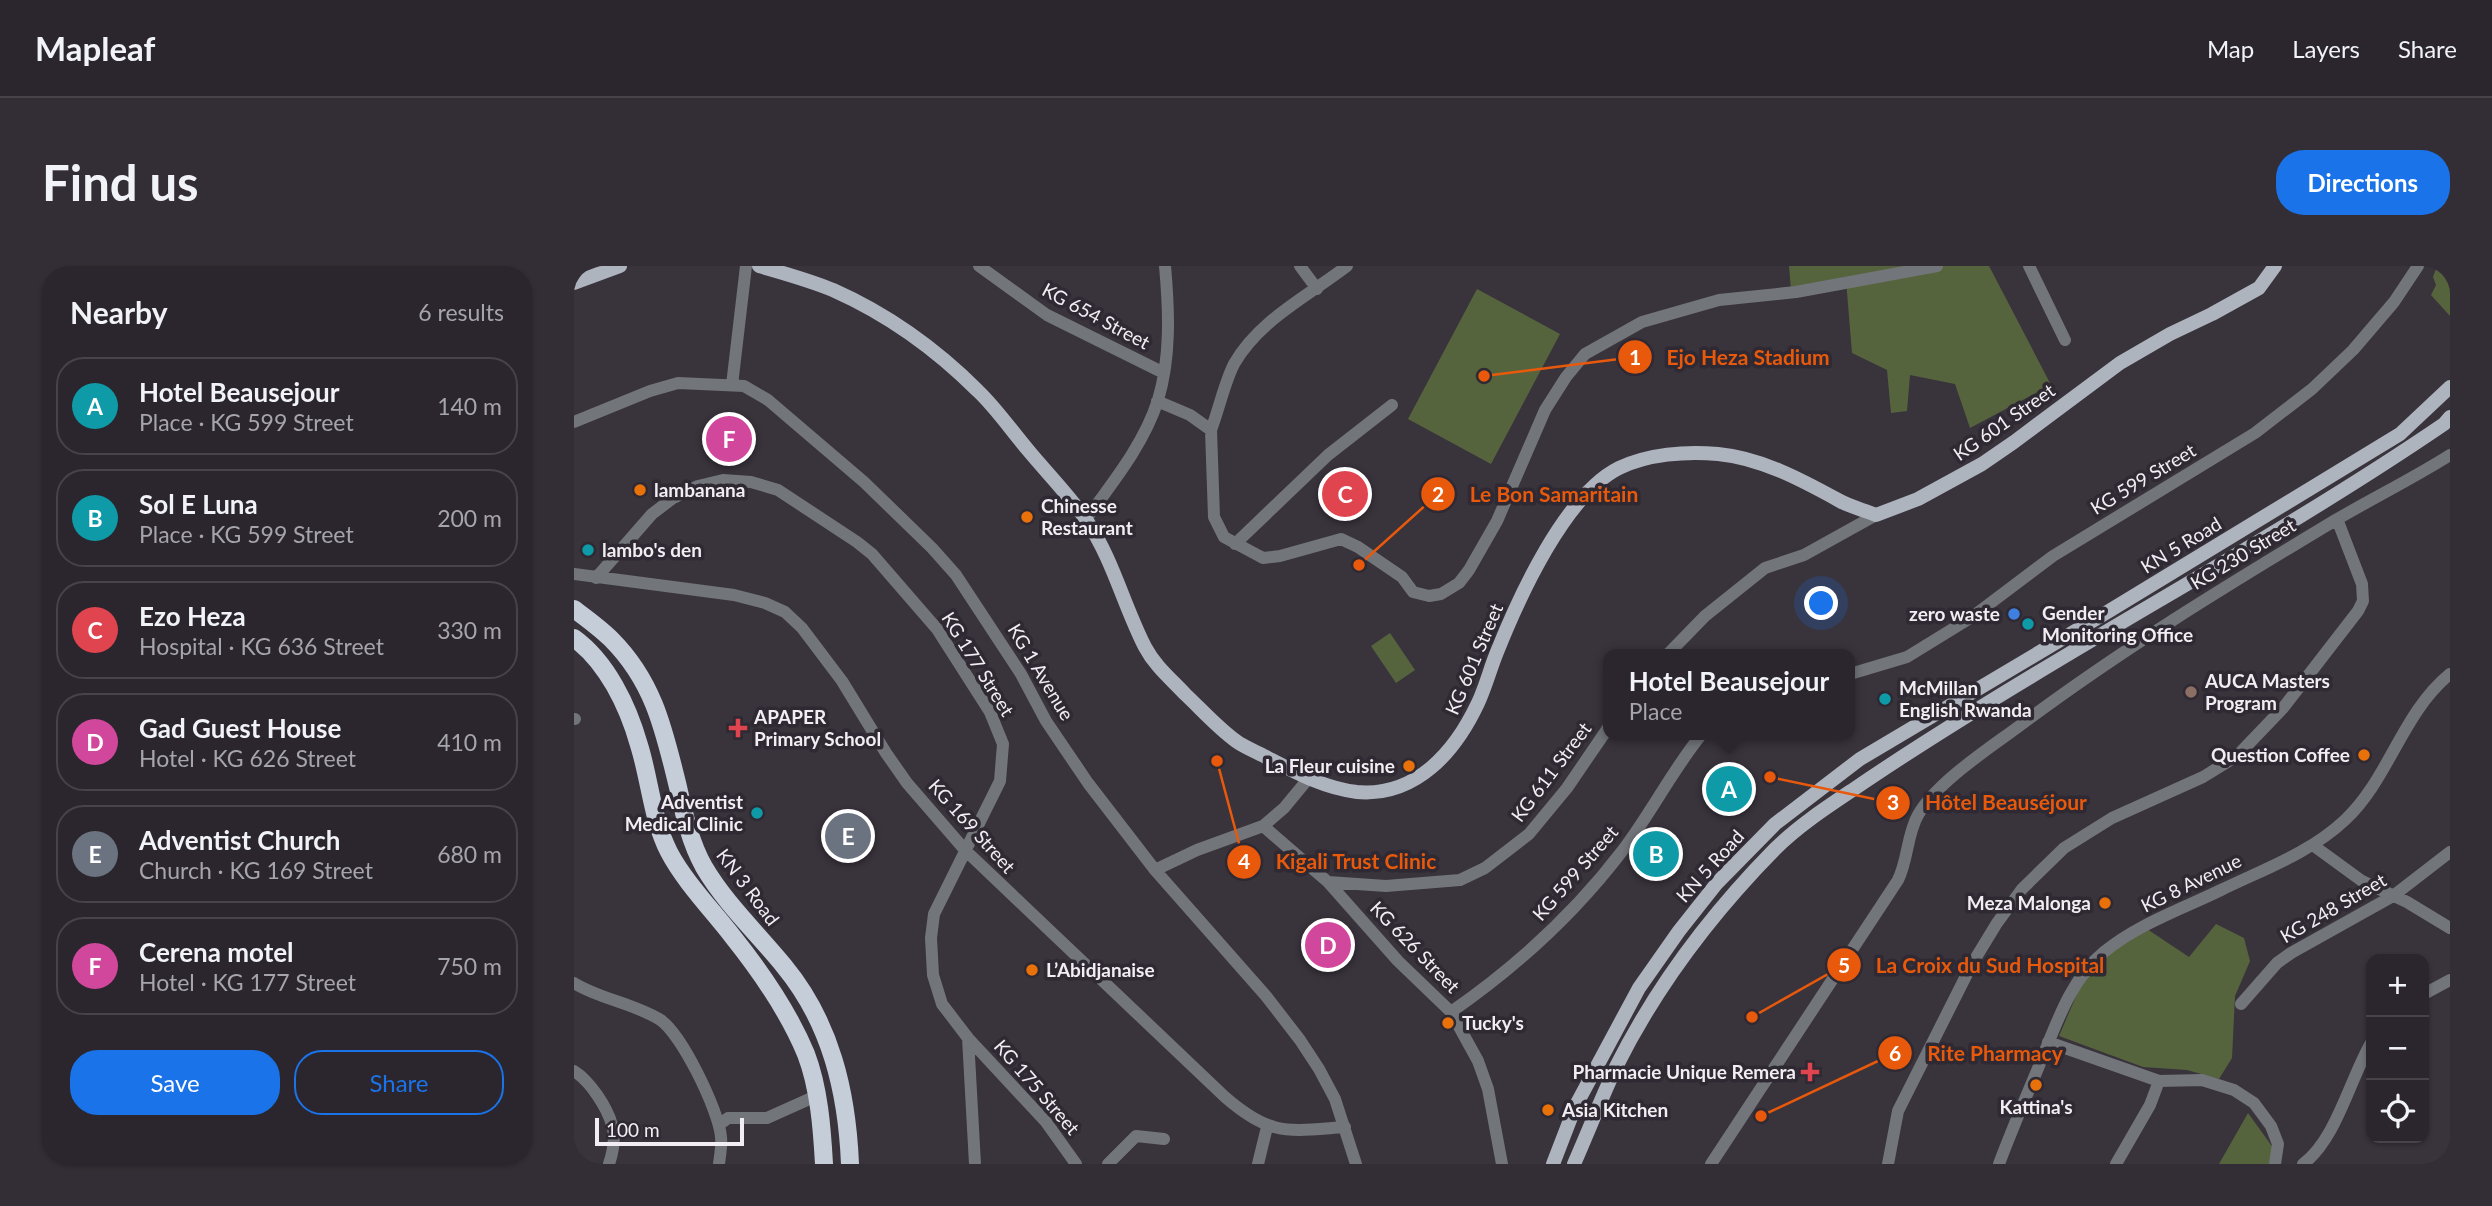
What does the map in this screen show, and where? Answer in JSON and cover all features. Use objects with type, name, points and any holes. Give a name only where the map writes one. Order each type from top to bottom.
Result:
[{"type":"highway","name":"KN 3 Road","points":[[574,609],[611,638],[640,674],[657,708],[690,833],[705,867],[724,895],[809,1000],[824,1031],[841,1085],[848,1124],[850,1164]]},
{"type":"highway","points":[[574,638],[584,645],[607,672],[626,709],[639,744],[657,820],[669,852],[743,949],[778,1002],[806,1055],[816,1096],[824,1164]]},
{"type":"main road","points":[[574,283],[620,266]]},
{"type":"main road","name":"KG 601 Street","points":[[759,266],[828,288],[870,307],[919,339],[979,391],[1086,519],[1107,556],[1146,649],[1156,665],[1237,742],[1308,779],[1354,792],[1384,792],[1412,783],[1456,744],[1480,700],[1497,652],[1533,573],[1561,526],[1580,502],[1599,481],[1618,469],[1657,457],[1683,453],[1719,454],[1780,471],[1843,503],[1876,515],[1918,499],[1982,464],[2120,363],[2259,288],[2275,266]]},
{"type":"main road","name":"KN 5 Road","points":[[1553,1164],[1574,1107],[1639,988],[1679,930],[1717,883],[1775,824],[1860,759],[2389,441],[2450,387]]},
{"type":"main road","name":"KN 5 Road","points":[[1574,1164],[1616,1067],[1650,1006],[1729,900],[1777,847],[1813,817],[1902,756],[2105,630],[2389,461],[2444,424],[2450,417]]},
{"type":"main road","points":[[1801,804],[1813,817]]},
{"type":"street","points":[[732,385],[746,266]]},
{"type":"street","name":"KG 654 Street","points":[[979,266],[1047,315],[1164,373]]},
{"type":"street","points":[[1086,519],[1129,458],[1157,401],[1164,373],[1169,309],[1165,266]]},
{"type":"street","points":[[1300,266],[1317,289]]},
{"type":"street","points":[[1347,266],[1271,320],[1234,365],[1211,430],[1214,517],[1224,537],[1263,558],[1280,556],[1340,539],[1357,547],[1402,578],[1413,592],[1429,596],[1441,594],[1459,583],[1469,570],[1497,521],[1545,410],[1585,354],[1642,322],[1719,300],[1809,290],[1937,266]]},
{"type":"street","points":[[2029,266],[2065,340]]},
{"type":"street","name":"KG 599 Street","points":[[1855,673],[1907,657],[1972,617],[2053,556],[2255,433],[2312,389],[2353,350],[2394,302],[2418,266]]},
{"type":"street","name":"KG 1 Avenue","points":[[574,422],[650,391],[678,383],[744,386],[768,400],[864,482],[956,575],[1021,674],[1046,721],[1088,783],[1155,870],[1266,996],[1300,1040],[1335,1099],[1356,1164]]},
{"type":"street","points":[[1157,401],[1190,415],[1211,430]]},
{"type":"street","points":[[1236,544],[1328,455],[1392,404]]},
{"type":"street","name":"KG 230 Street","points":[[1711,1164],[1898,880],[1905,865],[1919,814],[1947,780],[2069,688],[2148,634],[2337,519],[2450,455]]},
{"type":"street","name":"KG 177 Street","points":[[596,578],[652,514],[673,498],[698,486],[723,481],[751,482],[778,490],[857,542],[890,573],[937,629],[990,712],[1003,744],[1000,781],[934,915],[931,938],[933,975],[942,1004],[968,1038]]},
{"type":"street","points":[[1673,649],[1705,617],[1766,568],[1804,555],[1876,515]]},
{"type":"street","points":[[1888,1164],[1898,1111],[1972,964],[2022,889],[2064,848],[2112,818],[2203,777],[2237,756],[2283,708],[2358,611],[2363,601],[2362,584],[2337,519]]},
{"type":"street","points":[[2277,530],[2288,549]]},
{"type":"street","name":"KG 169 Street","points":[[574,574],[734,595],[765,603],[785,612],[802,628],[842,681],[907,783],[965,850],[1225,1097],[1244,1114],[1267,1127],[1294,1131],[1345,1127]]},
{"type":"street","name":"KG 8 Avenue","points":[[1999,1164],[2048,1042],[2072,989],[2087,969],[2105,951],[2154,920],[2314,846],[2359,804],[2416,712],[2450,674]]},
{"type":"street","name":"KG 611 Street","points":[[1328,882],[1386,886],[1433,884],[1460,880],[1485,868],[1529,834],[1567,788],[1603,735]]},
{"type":"street","name":"KG 599 Street","points":[[1451,1012],[1504,972],[1567,915],[1624,849],[1697,740]]},
{"type":"street","points":[[1155,870],[1197,850],[1263,826],[1284,808],[1308,779]]},
{"type":"street","points":[[1263,826],[1328,882]]},
{"type":"street","points":[[2314,846],[2362,881],[2450,928]]},
{"type":"street","name":"KG 248 Street","points":[[2241,1004],[2277,963],[2393,896],[2450,852]]},
{"type":"street","name":"KG 626 Street","points":[[1328,882],[1398,961],[1451,1012],[1478,1061],[1488,1089],[1502,1164]]},
{"type":"street","points":[[2429,991],[2450,980]]},
{"type":"street","points":[[574,983],[663,1021],[675,1033],[702,1084],[719,1125],[719,1164]]},
{"type":"street","points":[[968,1038],[975,1164]]},
{"type":"street","name":"KG 175 Street","points":[[968,1038],[1046,1122],[1076,1164]]},
{"type":"street","points":[[2048,1042],[2159,1081],[2202,1080],[2234,1090],[2254,1102],[2271,1126],[2278,1144],[2275,1164]]},
{"type":"street","points":[[2303,1164],[2312,1157],[2340,1113],[2366,1053]]},
{"type":"street","points":[[574,1071],[604,1107],[613,1127],[613,1150],[609,1164]]},
{"type":"street","points":[[2116,1164],[2150,1105],[2159,1081]]},
{"type":"street","points":[[719,1125],[728,1118],[766,1118],[816,1096]]},
{"type":"street","points":[[1258,1164],[1267,1127]]},
{"type":"street","points":[[1108,1164],[1136,1136],[1164,1139]]},
{"type":"green space","points":[[1789,266],[1989,266],[2051,385],[1970,428],[1955,384],[1910,375],[1907,411],[1891,413],[1887,370],[1852,353],[1846,280],[1791,290]]},
{"type":"green space","points":[[2437,266],[2450,266],[2450,316],[2431,295],[2436,285],[2433,277]]},
{"type":"green space","points":[[1477,289],[1560,334],[1491,464],[1408,419]]},
{"type":"green space","points":[[1390,633],[1415,670],[1396,683],[1371,646]]},
{"type":"green space","points":[[2216,924],[2244,938],[2250,961],[2235,996],[2232,1058],[2219,1079],[2187,1070],[2143,1067],[2059,1036],[2083,980],[2107,949],[2147,929],[2189,957]]},
{"type":"green space","points":[[2248,1113],[2274,1149],[2269,1164],[2219,1164]]},
{"type":"place","name":"Ejo Heza Stadium","points":[[1484,376]]},
{"type":"place","name":"Cerena motel","points":[[729,439]]},
{"type":"place","name":"lambanana","points":[[640,490]]},
{"type":"place","name":"Ezo Heza","points":[[1345,494]]},
{"type":"place","name":"Chinesse Restaurant","points":[[1027,517]]},
{"type":"place","name":"lambo's den","points":[[588,550]]},
{"type":"place","name":"Le Bon Samaritain","points":[[1359,565]]},
{"type":"place","name":"zero waste","points":[[2014,614]]},
{"type":"place","name":"Gender Monitoring Office","points":[[2028,624]]},
{"type":"place","name":"AUCA Masters Program","points":[[2191,692]]},
{"type":"place","name":"McMillan English Rwanda","points":[[1885,699]]},
{"type":"place","name":"APAPER Primary School","points":[[738,728]]},
{"type":"place","name":"Question Coffee","points":[[2364,755]]},
{"type":"place","name":"Kigali Trust Clinic","points":[[1217,761]]},
{"type":"place","name":"La Fleur cuisine","points":[[1409,766]]},
{"type":"place","name":"Hôtel Beauséjour","points":[[1770,777]]},
{"type":"place","name":"Hotel Beausejour","points":[[1729,789]]},
{"type":"place","name":"Adventist Medical Clinic","points":[[757,813]]},
{"type":"place","name":"Adventist Church","points":[[848,836]]},
{"type":"place","name":"Sol E Luna","points":[[1656,854]]},
{"type":"place","name":"Meza Malonga","points":[[2105,903]]},
{"type":"place","name":"Gad Guest House","points":[[1328,945]]},
{"type":"place","name":"L’Abidjanaise","points":[[1032,970]]},
{"type":"place","name":"La Croix du Sud Hospital","points":[[1752,1017]]},
{"type":"place","name":"Tucky's","points":[[1448,1023]]},
{"type":"place","name":"Pharmacie Unique Remera","points":[[1810,1072]]},
{"type":"place","name":"Kattina's","points":[[2036,1085]]},
{"type":"place","name":"Asia Kitchen","points":[[1548,1110]]},
{"type":"place","name":"Rite Pharmacy","points":[[1761,1116]]}]
